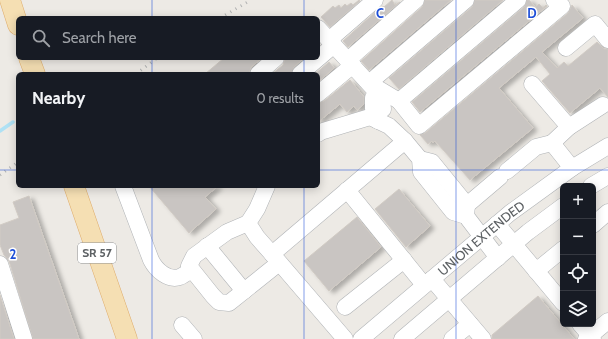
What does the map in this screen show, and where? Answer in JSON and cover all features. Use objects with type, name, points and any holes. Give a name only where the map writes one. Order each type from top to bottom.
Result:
[{"type":"main road","points":[[10,0],[16,19]]},
{"type":"main road","points":[[30,60],[34,72]]},
{"type":"main road","name":"SR 57","points":[[75,188],[127,339]]},
{"type":"street","points":[[320,55],[375,0]]},
{"type":"street","points":[[320,92],[416,0]]},
{"type":"street","points":[[376,89],[466,0]]},
{"type":"street","points":[[399,101],[518,0]]},
{"type":"street","points":[[376,89],[399,101],[419,126],[562,6],[554,0]]},
{"type":"street","points":[[566,48],[595,24],[608,40]]},
{"type":"street","points":[[320,30],[376,89],[382,99],[383,109],[378,117]]},
{"type":"street","points":[[260,72],[274,60]]},
{"type":"street","points":[[302,72],[314,60]]},
{"type":"street","points":[[532,84],[569,127]]},
{"type":"street","points":[[466,210],[504,174],[536,147],[552,143],[569,127],[603,105]]},
{"type":"street","points":[[320,132],[370,117],[378,117],[405,141],[420,160],[432,162],[466,210],[481,237],[498,258]]},
{"type":"street","points":[[264,188],[257,209],[248,222],[227,232],[207,246],[194,256],[189,266],[219,302],[229,303],[244,291],[347,190],[405,141]]},
{"type":"street","points":[[552,143],[572,168]]},
{"type":"street","name":"UNION EXTENDED","points":[[361,339],[510,213],[572,168],[608,146]]},
{"type":"street","points":[[596,183],[608,176]]},
{"type":"street","points":[[124,188],[155,268],[171,278],[179,277],[191,270]]},
{"type":"street","points":[[347,190],[404,260],[449,299],[483,339]]},
{"type":"street","name":"UNION EXTENDED","points":[[402,339],[514,244],[560,208]]},
{"type":"street","points":[[596,222],[608,212]]},
{"type":"street","points":[[248,222],[257,237],[275,259],[345,339]]},
{"type":"street","points":[[497,224],[560,299]]},
{"type":"street","points":[[207,246],[244,291]]},
{"type":"street","points":[[536,271],[560,251]]},
{"type":"street","points":[[346,307],[404,260]]},
{"type":"street","points":[[0,264],[24,339]]},
{"type":"street","points":[[587,334],[608,321]]},
{"type":"street","points":[[452,339],[470,324]]},
{"type":"street","points":[[182,325],[194,339]]},
{"type":"building","points":[[359,0],[360,1],[330,27],[321,17],[333,6],[335,8],[339,5],[341,8],[345,4],[347,6],[351,3],[353,5]]},
{"type":"building","points":[[392,0],[395,5],[400,2],[348,47],[343,41],[382,6],[384,7]]},
{"type":"building","points":[[425,0],[451,0],[369,70],[361,61],[422,7]]},
{"type":"building","points":[[475,0],[503,0],[399,89],[389,78],[472,7]]},
{"type":"building","points":[[527,0],[529,0],[535,7],[539,4],[543,8],[546,5],[547,6],[420,112],[412,102],[524,7]]},
{"type":"building","points":[[572,5],[583,18],[542,52],[557,68],[564,62],[568,66],[597,42],[604,49],[608,49],[608,97],[600,88],[570,113],[542,81],[550,74],[536,57],[499,88],[533,128],[470,180],[435,141],[428,144],[420,135],[425,133],[568,13]]},
{"type":"building","points":[[222,60],[260,60],[251,67],[250,72],[207,72]]},
{"type":"building","points":[[284,60],[302,60],[294,67],[292,72],[274,72],[283,65]]},
{"type":"building","points":[[329,62],[334,68],[320,80],[320,72],[317,72]]},
{"type":"building","points":[[350,80],[364,97],[364,104],[357,110],[354,106],[347,112],[340,104],[320,120],[320,102],[324,101]]},
{"type":"building","points":[[151,188],[216,188],[205,197],[216,209],[189,233]]},
{"type":"building","points":[[399,189],[430,226],[406,247],[375,209]]},
{"type":"building","points":[[29,196],[79,339],[33,339],[9,261],[4,255],[0,245],[0,225],[19,218],[13,202]]},
{"type":"building","points":[[357,217],[381,247],[329,291],[304,261]]},
{"type":"building","points":[[0,295],[14,339],[0,339]]},
{"type":"building","points":[[538,296],[560,322],[560,327],[564,327],[574,339],[492,339],[492,335]]},
{"type":"waterway","points":[[0,131],[13,122]]},
{"type":"railway","points":[[223,16],[251,0]]},
{"type":"railway","points":[[139,72],[154,60]]},
{"type":"railway","points":[[0,175],[16,163]]}]
